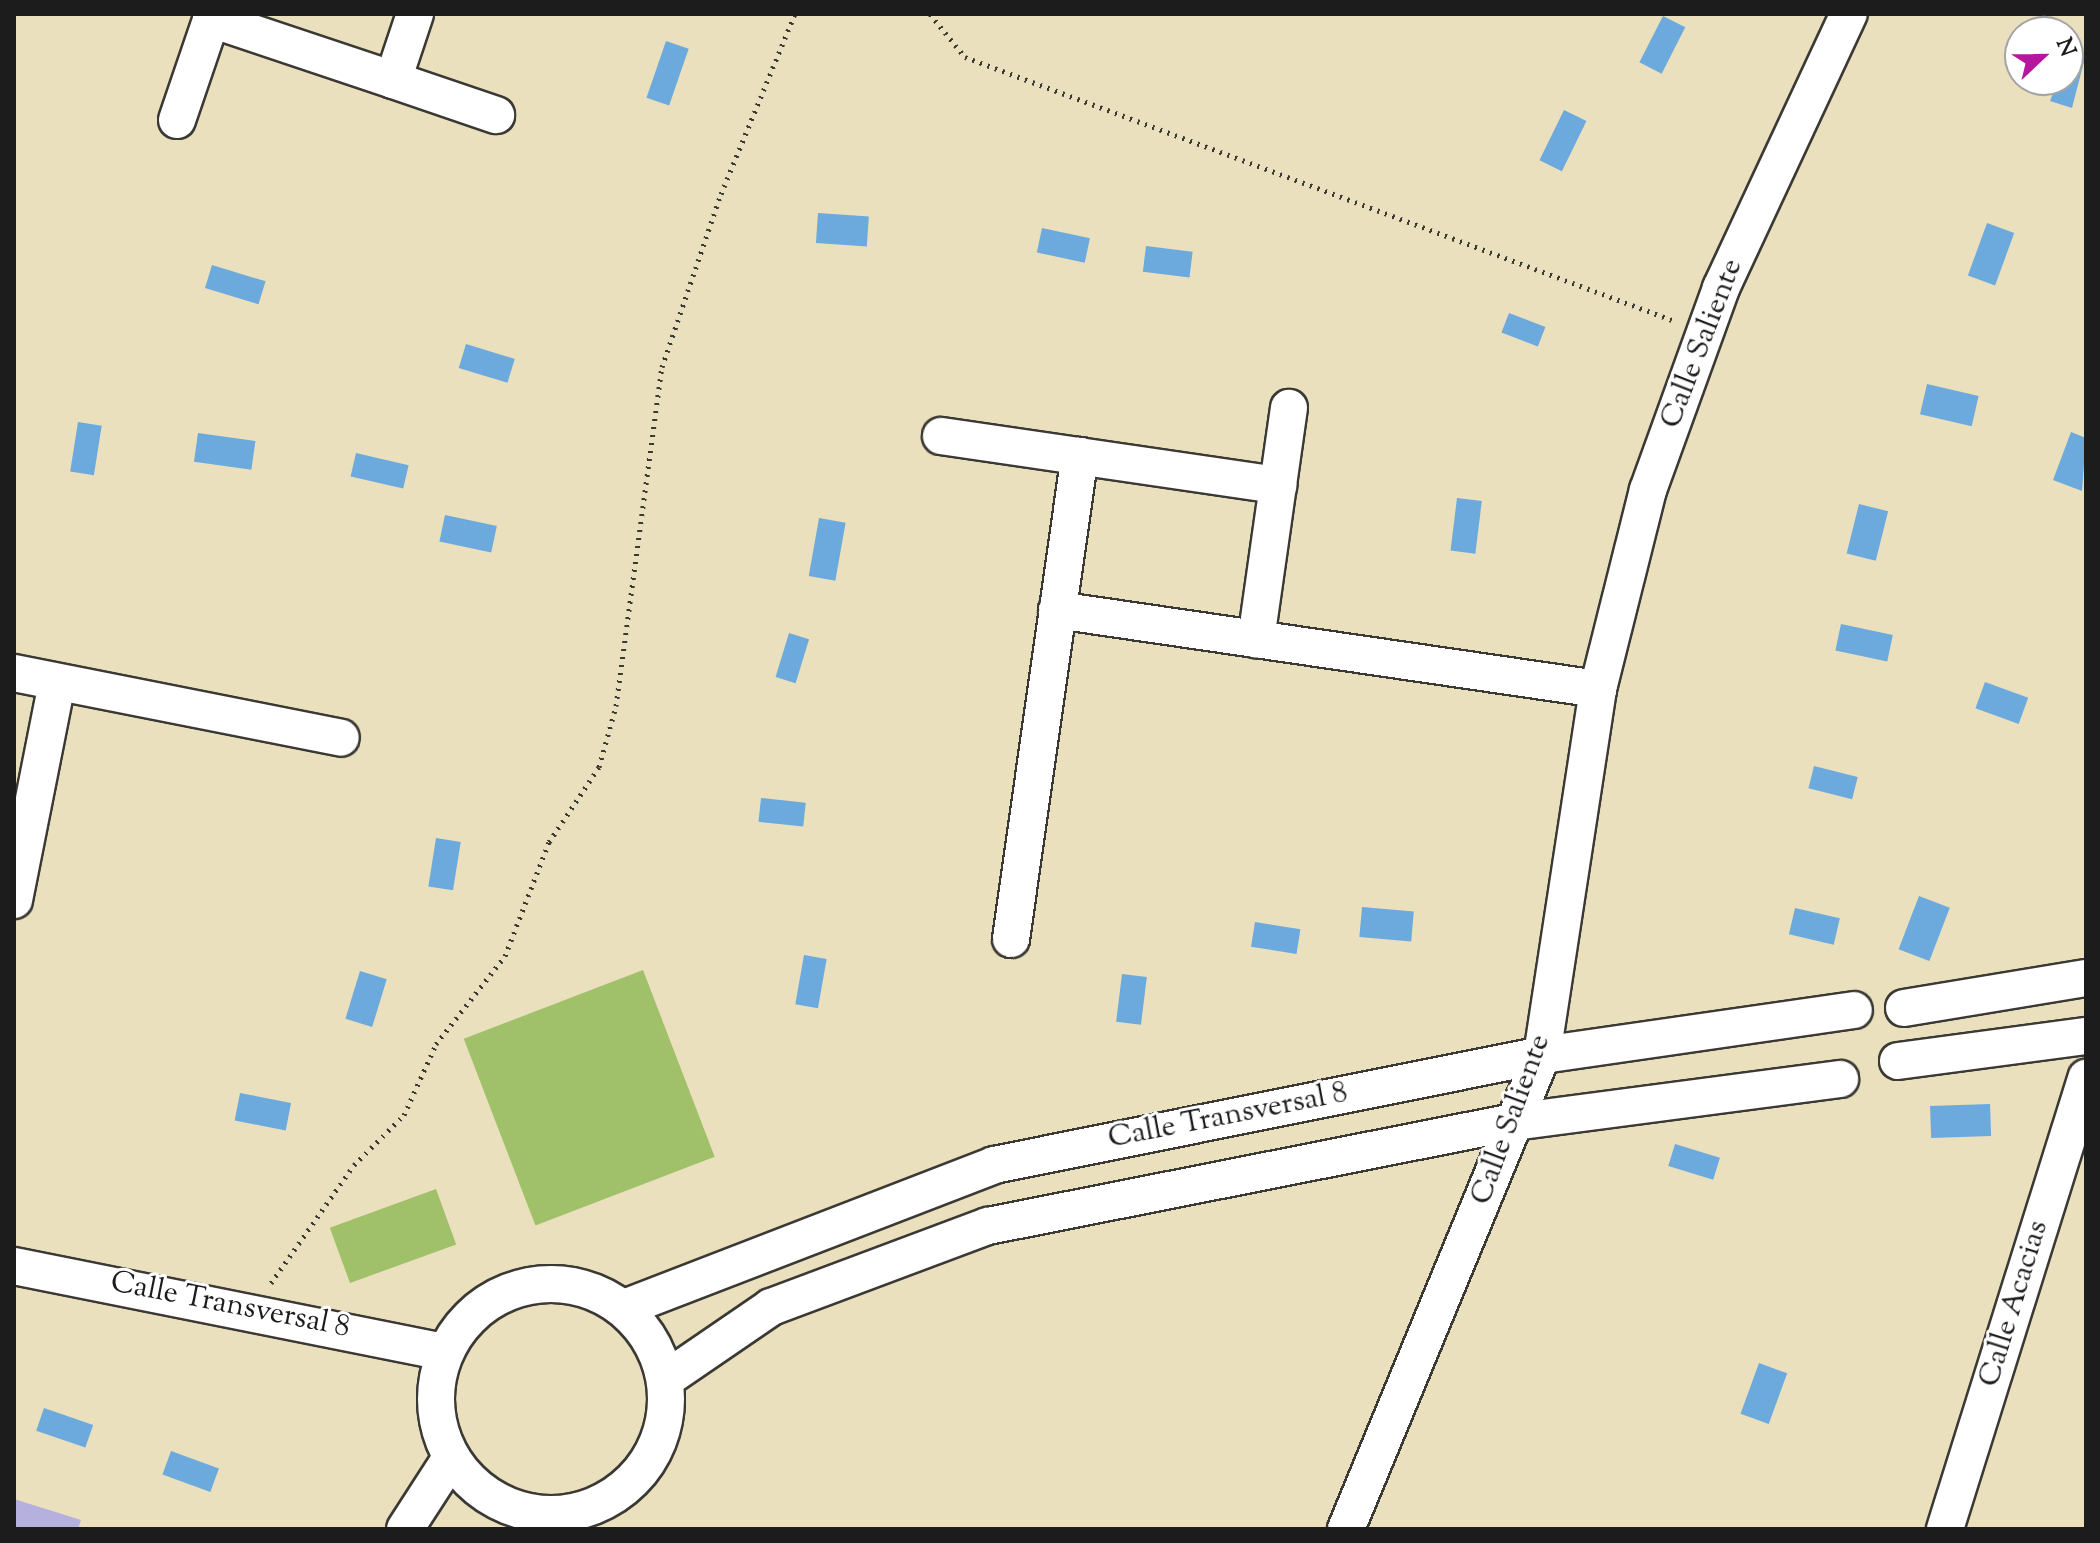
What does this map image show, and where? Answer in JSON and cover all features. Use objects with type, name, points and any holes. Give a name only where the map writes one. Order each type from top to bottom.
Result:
[{"type":"street","points":[[393,80],[415,14]]},
{"type":"street","name":"Calle Saliente","points":[[1346,1529],[1542,1055],[1598,689],[1648,490],[1704,334],[1849,14]]},
{"type":"street","points":[[177,120],[212,16],[496,115]]},
{"type":"street","points":[[1256,639],[1289,408]]},
{"type":"street","points":[[941,436],[1278,485]]},
{"type":"street","points":[[1011,939],[1080,456]]},
{"type":"street","points":[[1057,610],[1598,689]]},
{"type":"street","points":[[14,673],[341,738]]},
{"type":"street","points":[[16,882],[57,682]]},
{"type":"street","points":[[1904,1008],[2086,978]]},
{"type":"street","name":"Calle Transversal 8","points":[[624,1308],[994,1165],[1542,1055],[1854,1010]]},
{"type":"street","points":[[1898,1061],[2086,1036]]},
{"type":"street","name":"Calle Acacias","points":[[1945,1529],[2086,1078]]},
{"type":"street","name":"Calle Transversal 8","points":[[666,1379],[771,1307],[988,1226],[1513,1122],[1840,1079]]},
{"type":"street","name":"Calle Transversal 8","points":[[14,1266],[252,1310],[444,1352]]},
{"type":"street","points":[[576,1285],[624,1308],[651,1340],[666,1379],[665,1425],[645,1468],[612,1499],[568,1514],[512,1520],[451,1458],[437,1424],[435,1387],[444,1352],[476,1310],[523,1286],[576,1285]]},
{"type":"street","points":[[405,1529],[451,1458]]},
{"type":"path","points":[[252,1310],[354,1165],[404,1115],[436,1044],[505,956],[549,842],[599,767],[616,706],[662,367],[721,194],[795,14]]},
{"type":"path","points":[[930,14],[965,57],[1580,280],[1704,334]]},
{"type":"green space","points":[[643,970],[715,1157],[535,1226],[464,1039]]},
{"type":"green space","points":[[436,1189],[456,1244],[350,1283],[330,1228]]},
{"type":"water","points":[[1663,16],[1685,27],[1662,74],[1639,62]]},
{"type":"water","points":[[666,41],[689,49],[669,106],[646,98]]},
{"type":"water","points":[[2052,96],[2075,96],[2072,108],[2050,101]]},
{"type":"water","points":[[1564,110],[1586,121],[1562,171],[1539,160]]},
{"type":"water","points":[[818,213],[869,217],[867,246],[816,243]]},
{"type":"water","points":[[1987,223],[2014,233],[1995,286],[1968,276]]},
{"type":"water","points":[[1042,228],[1090,238],[1085,263],[1037,252]]},
{"type":"water","points":[[1146,246],[1193,252],[1189,278],[1143,272]]},
{"type":"water","points":[[212,265],[266,281],[259,304],[205,288]]},
{"type":"water","points":[[1509,313],[1545,327],[1538,347],[1501,333]]},
{"type":"water","points":[[466,344],[515,359],[507,383],[459,368]]},
{"type":"water","points":[[1927,384],[1979,396],[1972,426],[1920,414]]},
{"type":"water","points":[[78,422],[102,426],[94,475],[70,471]]},
{"type":"water","points":[[2071,432],[2086,438],[2082,491],[2053,480]]},
{"type":"water","points":[[198,433],[255,441],[251,470],[194,462]]},
{"type":"water","points":[[356,453],[409,465],[403,489],[351,476]]},
{"type":"water","points":[[1457,498],[1482,501],[1475,554],[1451,551]]},
{"type":"water","points":[[1859,504],[1888,511],[1876,561],[1847,553]]},
{"type":"water","points":[[445,515],[497,526],[491,552],[439,541]]},
{"type":"water","points":[[819,518],[846,523],[835,581],[809,576]]},
{"type":"water","points":[[1841,624],[1893,635],[1887,661],[1835,650]]},
{"type":"water","points":[[789,633],[809,639],[796,683],[776,677]]},
{"type":"water","points":[[1985,682],[2028,698],[2019,724],[1975,708]]},
{"type":"water","points":[[1814,766],[1858,777],[1852,799],[1808,788]]},
{"type":"water","points":[[761,798],[806,803],[803,827],[758,822]]},
{"type":"water","points":[[436,838],[461,842],[453,890],[428,886]]},
{"type":"water","points":[[1919,896],[1950,908],[1929,961],[1899,949]]},
{"type":"water","points":[[1362,907],[1414,912],[1411,941],[1359,937]]},
{"type":"water","points":[[1795,908],[1840,918],[1834,945],[1789,934]]},
{"type":"water","points":[[1255,922],[1300,929],[1297,954],[1251,947]]},
{"type":"water","points":[[804,955],[827,959],[818,1008],[795,1004]]},
{"type":"water","points":[[360,971],[387,979],[372,1027],[345,1019]]},
{"type":"water","points":[[1122,974],[1147,977],[1141,1025],[1116,1022]]},
{"type":"water","points":[[240,1093],[291,1103],[286,1130],[235,1120]]},
{"type":"water","points":[[1990,1104],[1991,1136],[1931,1138],[1930,1106]]},
{"type":"water","points":[[1675,1144],[1720,1158],[1713,1180],[1668,1166]]},
{"type":"water","points":[[1759,1363],[1787,1373],[1769,1424],[1741,1414]]},
{"type":"water","points":[[44,1408],[93,1425],[85,1448],[36,1431]]},
{"type":"water","points":[[171,1451],[219,1468],[210,1492],[162,1474]]},
{"type":"building","points":[[14,1499],[81,1520],[78,1529],[14,1529]]}]
